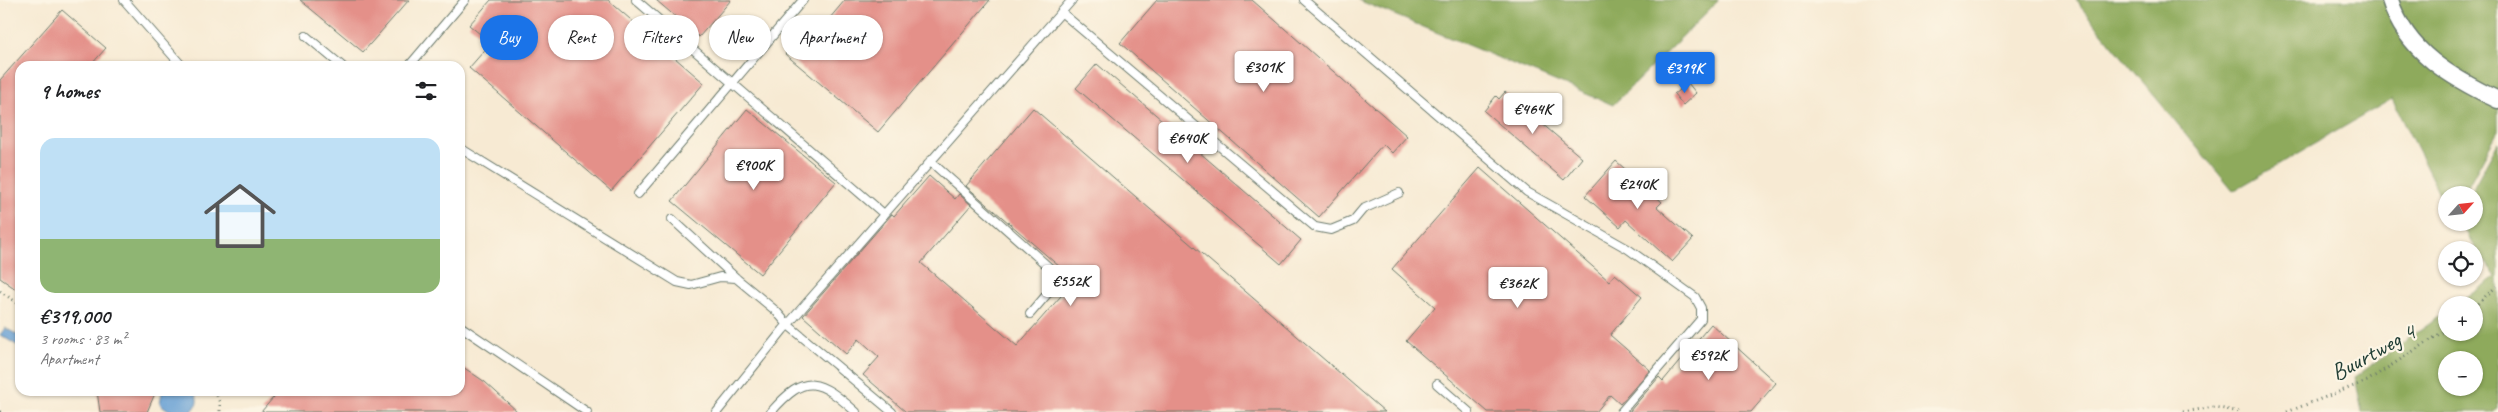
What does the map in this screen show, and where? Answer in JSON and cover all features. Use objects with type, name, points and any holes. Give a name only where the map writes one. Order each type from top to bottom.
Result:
[{"type":"street","points":[[2390,0],[2394,12],[2408,38],[2426,56],[2470,86],[2498,100]]},
{"type":"lane","points":[[124,0],[178,61]]},
{"type":"lane","points":[[413,61],[465,0]]},
{"type":"lane","points":[[636,0],[884,214]]},
{"type":"lane","points":[[638,194],[803,0]]},
{"type":"lane","points":[[717,412],[788,325],[1072,0]]},
{"type":"lane","points":[[1304,0],[1527,192],[1628,249],[1695,297],[1701,308],[1701,319],[1621,412]]},
{"type":"lane","points":[[1061,12],[1315,227],[1331,230],[1353,221],[1363,209],[1399,193]]},
{"type":"lane","points":[[306,36],[336,61]]},
{"type":"lane","points":[[465,151],[677,282],[691,285],[720,277],[736,278]]},
{"type":"lane","points":[[930,161],[1061,278],[1030,314]]},
{"type":"lane","points":[[672,220],[736,278],[776,311],[788,325],[892,412]]},
{"type":"lane","points":[[465,329],[587,412]]},
{"type":"lane","points":[[771,412],[788,392],[800,386],[812,384],[827,389],[856,412]]},
{"type":"lane","points":[[1437,384],[1469,412]]},
{"type":"path","points":[[2483,299],[2498,285]]},
{"type":"path","points":[[0,291],[15,302]]},
{"type":"path","name":"Buurtweg 4","points":[[2287,412],[2367,381],[2438,335]]},
{"type":"path","points":[[217,396],[220,403],[220,412]]},
{"type":"path","points":[[2183,412],[2214,407],[2240,412]]},
{"type":"green space","points":[[1358,0],[1719,0],[1613,105]]},
{"type":"green space","points":[[2075,0],[2498,0],[2498,131],[2468,186],[2438,186],[2438,191],[2392,99],[2233,191]]},
{"type":"green space","points":[[2498,142],[2498,408],[2492,412],[2362,412],[2355,377],[2438,318],[2438,341],[2483,341],[2483,296],[2470,296],[2496,277],[2483,258],[2483,241],[2471,241],[2464,231],[2483,231],[2483,186],[2474,186]]},
{"type":"water","points":[[5,328],[15,333],[15,344],[0,335]]},
{"type":"water","points":[[161,396],[196,396],[197,400],[191,412],[170,411],[160,404]]},
{"type":"building","points":[[300,0],[409,0],[363,52]]},
{"type":"building","points":[[491,0],[608,0],[625,15],[624,60],[677,60],[704,83],[611,191],[469,68],[480,56],[480,60],[538,60],[538,15],[480,15],[480,34],[469,25]]},
{"type":"building","points":[[656,0],[731,0],[718,15],[709,15],[709,25],[699,37],[699,15],[673,15]]},
{"type":"building","points":[[845,0],[990,0],[878,132],[792,60],[883,60],[883,15],[832,15]]},
{"type":"building","points":[[1157,0],[1252,0],[1407,136],[1392,153],[1383,144],[1319,217],[1120,43]]},
{"type":"building","points":[[62,10],[106,48],[94,61],[17,61]]},
{"type":"building","points":[[15,63],[15,288],[0,278],[0,80]]},
{"type":"building","points":[[1097,64],[1301,240],[1281,264],[1076,88]]},
{"type":"building","points":[[1688,83],[1696,93],[1683,105],[1674,94]]},
{"type":"building","points":[[1505,92],[1582,158],[1564,180],[1484,111],[1496,96],[1499,99]]},
{"type":"building","points":[[1033,108],[1385,412],[906,412],[863,375],[879,357],[859,339],[846,354],[803,316],[892,214],[894,216],[929,176],[955,199],[959,194],[971,205],[921,263],[1017,346],[1075,280],[966,186]]},
{"type":"building","points":[[747,109],[836,182],[760,274],[672,201]]},
{"type":"building","points":[[1616,161],[1662,202],[1657,207],[1693,239],[1672,262],[1626,220],[1620,227],[1585,196]]},
{"type":"building","points":[[1480,168],[1609,281],[1615,274],[1642,297],[1610,335],[1650,370],[1620,404],[1610,395],[1596,412],[1488,412],[1406,341],[1435,307],[1392,269]]},
{"type":"building","points":[[1711,324],[1776,383],[1751,412],[1629,412],[1659,377],[1663,381]]},
{"type":"building","points":[[465,368],[485,382],[518,412],[261,412],[275,396],[465,396]]},
{"type":"building","points":[[98,396],[154,396],[147,412],[100,412]]}]
